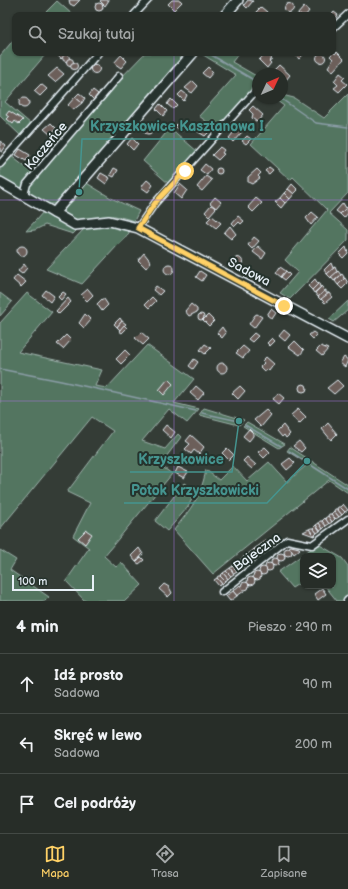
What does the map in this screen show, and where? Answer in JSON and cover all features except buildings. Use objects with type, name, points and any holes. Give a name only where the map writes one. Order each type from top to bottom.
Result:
[{"type":"street","points":[[137,12],[148,0]]},
{"type":"street","points":[[228,12],[238,0]]},
{"type":"street","points":[[336,25],[348,14]]},
{"type":"street","name":"Kaczeńce","points":[[0,164],[95,56]]},
{"type":"street","points":[[54,213],[190,56]]},
{"type":"street","name":"Kaczeńce","points":[[24,195],[27,184],[119,76]]},
{"type":"street","points":[[138,228],[155,203],[252,95]]},
{"type":"street","name":"Sadowa","points":[[0,182],[75,225],[109,221],[138,228],[348,339]]},
{"type":"street","name":"Bajeczna","points":[[222,592],[287,540],[312,545],[348,519]]},
{"type":"green space","points":[[57,1],[70,12],[46,12]]},
{"type":"green space","points":[[12,42],[12,56],[44,56],[5,102],[31,124],[21,136],[0,116],[0,56]]},
{"type":"green space","points":[[142,56],[182,56],[55,204],[46,204],[27,192],[29,185],[115,84]]},
{"type":"green space","points":[[205,56],[237,56],[232,62],[252,74],[252,91],[218,130],[199,116],[236,75]]},
{"type":"green space","points":[[348,94],[348,193],[329,213],[348,230],[348,240],[290,299],[280,293],[298,272],[285,260],[327,210],[293,177],[290,180],[251,144],[284,106],[281,104],[288,104],[288,96],[294,98],[324,118]]},
{"type":"green space","points":[[170,128],[198,152],[169,184],[143,161]]},
{"type":"green space","points":[[10,155],[34,174],[22,190],[0,176],[0,166]]},
{"type":"green space","points":[[85,182],[111,198],[139,211],[134,221],[115,216],[89,220],[77,220],[64,213],[64,208],[71,203],[82,190]]},
{"type":"green space","points":[[44,211],[78,229],[73,234],[45,225],[35,230],[26,231]]},
{"type":"green space","points":[[107,224],[129,229],[129,233],[82,284],[46,269],[85,228]]},
{"type":"green space","points":[[0,293],[12,302],[0,316]]},
{"type":"green space","points":[[27,293],[52,312],[18,352],[102,370],[95,386],[107,388],[147,345],[194,379],[174,403],[199,409],[187,423],[169,409],[142,441],[165,449],[178,434],[181,437],[160,465],[172,474],[104,556],[116,567],[121,562],[142,585],[125,601],[85,601],[66,581],[89,548],[73,536],[90,503],[67,492],[113,431],[92,417],[0,529],[0,323]]},
{"type":"green space","points":[[348,301],[348,310],[334,322],[329,319]]},
{"type":"green space","points":[[204,408],[244,420],[239,425],[199,415]]},
{"type":"green space","points":[[247,422],[285,444],[279,448],[243,426]]},
{"type":"green space","points":[[290,447],[348,485],[348,493],[329,480],[213,574],[174,530],[198,496],[206,470],[219,480],[233,466],[247,481],[269,462],[287,482],[308,464],[287,451]]},
{"type":"green space","points":[[184,483],[196,491],[188,507],[167,531],[155,521]]},
{"type":"green space","points":[[318,544],[333,553],[305,553]]},
{"type":"green space","points":[[0,550],[16,560],[10,570],[49,597],[45,601],[0,601]]},
{"type":"green space","points":[[336,554],[342,558],[348,566],[348,597],[342,601],[337,601],[327,589],[336,589]]},
{"type":"green space","points":[[300,557],[300,583],[292,588],[278,572]]},
{"type":"waterway","points":[[213,56],[252,79]]},
{"type":"waterway","points":[[288,104],[316,123],[348,127]]},
{"type":"waterway","points":[[0,369],[196,411]]},
{"type":"waterway","points":[[202,413],[239,421]]},
{"type":"waterway","points":[[245,425],[281,446]]},
{"type":"waterway","points":[[289,451],[348,489]]},
{"type":"place","name":"Krzyszkowice Kasztanowa I","points":[[79,192]]},
{"type":"place","name":"Krzyszkowice","points":[[239,421]]},
{"type":"place","name":"Potok Krzyszkowicki","points":[[307,461]]},
{"type":"route","points":[[185,171],[155,203],[138,228],[284,306]]}]
